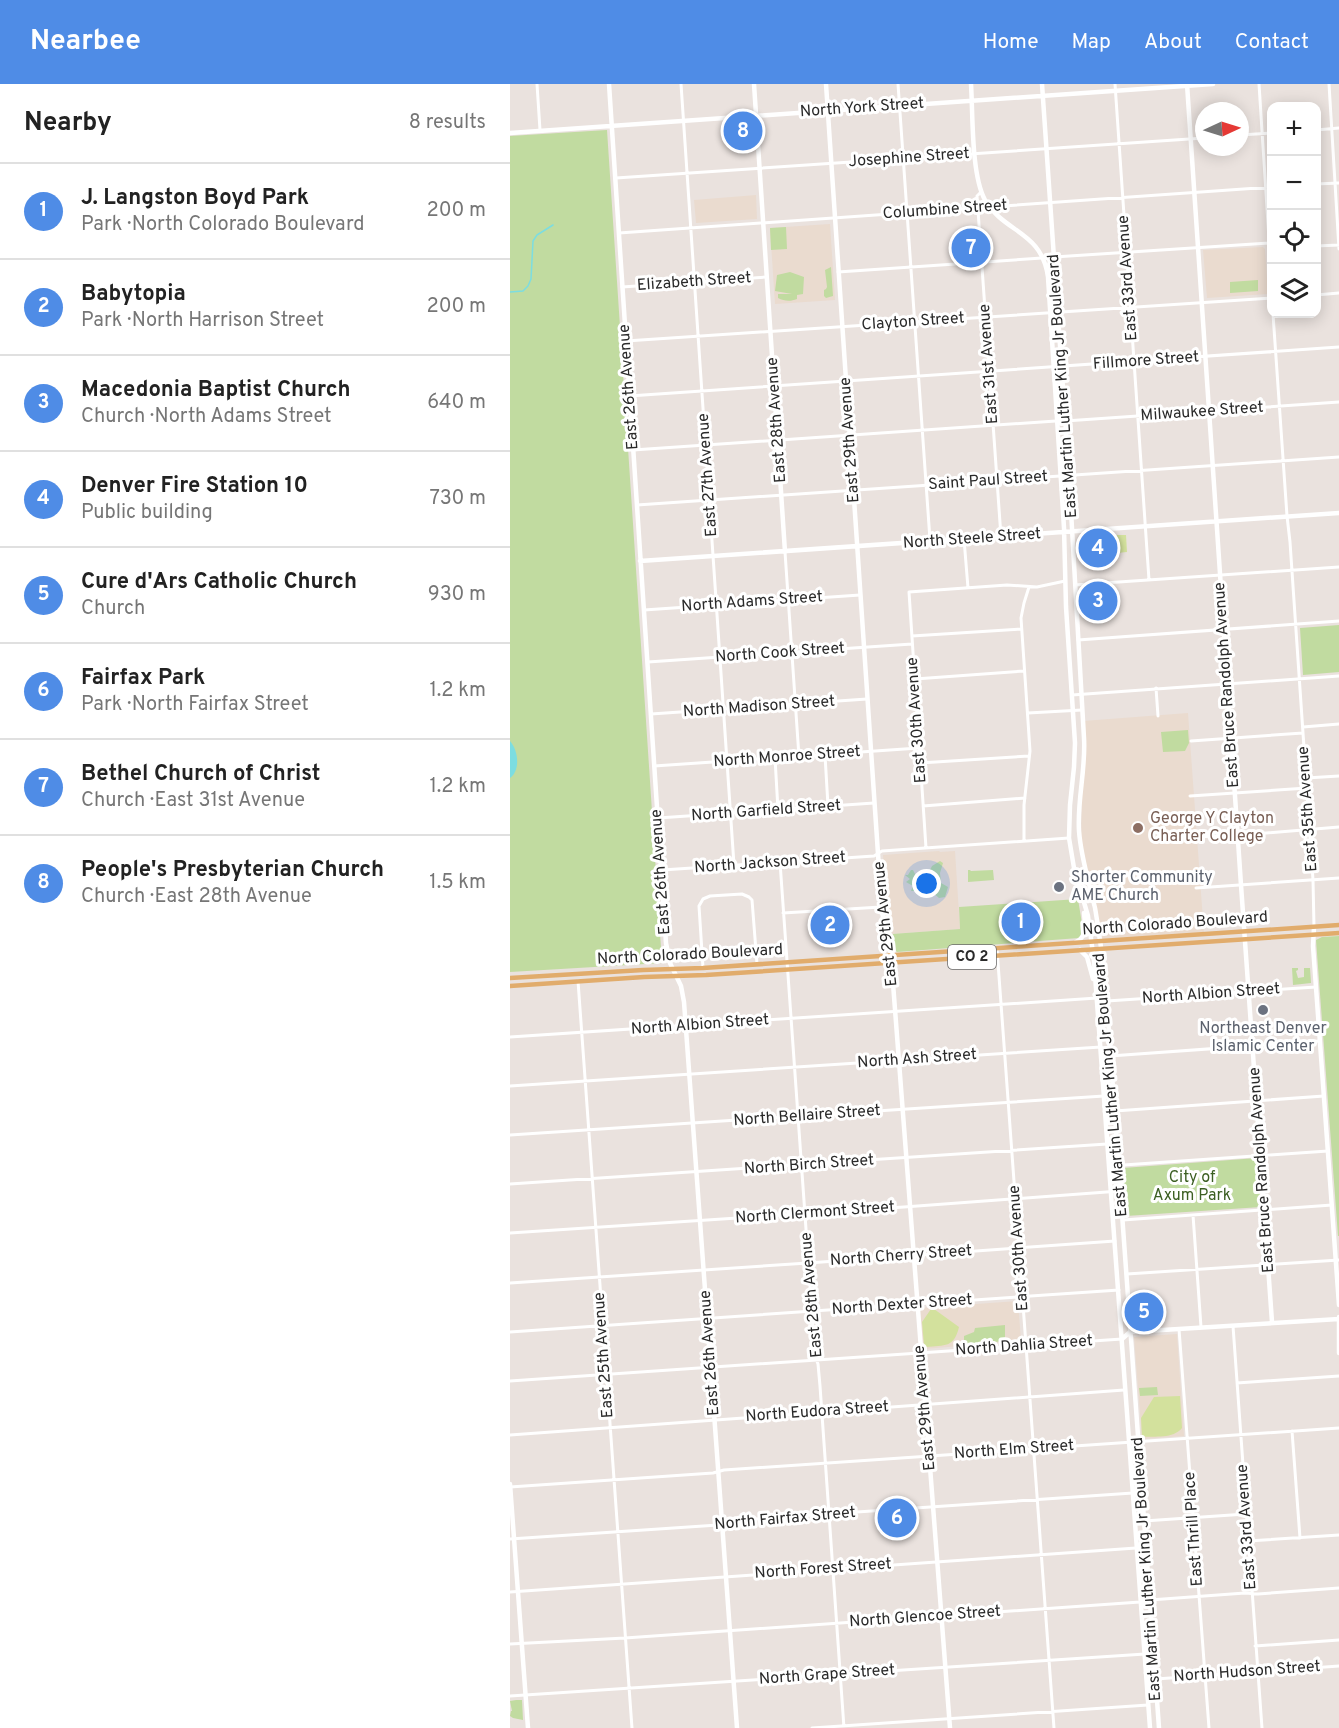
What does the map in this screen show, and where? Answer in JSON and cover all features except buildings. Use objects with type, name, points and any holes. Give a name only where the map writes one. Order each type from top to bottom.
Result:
[{"type":"main road","name":"North Colorado Boulevard","points":[[510,978],[786,963],[1339,925]]},
{"type":"main road","name":"North Colorado Boulevard","points":[[510,986],[1339,933]]},
{"type":"street","points":[[537,84],[540,130]]},
{"type":"street","name":"East 26th Avenue","points":[[609,84],[666,943],[668,957],[683,991],[737,1728]]},
{"type":"street","name":"East 27th Avenue","points":[[681,84],[734,865]]},
{"type":"street","name":"East 28th Avenue","points":[[754,84],[799,756]]},
{"type":"street","name":"East 29th Avenue","points":[[826,84],[878,854],[879,907],[889,937],[891,955],[893,1012],[950,1728]]},
{"type":"street","points":[[898,84],[930,542]]},
{"type":"street","name":"East 31st Avenue","points":[[970,84],[975,153],[981,192],[990,207],[1030,240],[1042,258]]},
{"type":"street","name":"East Martin Luther King Jr Boulevard","points":[[1042,84],[1069,476],[1085,758],[1079,808],[1079,831],[1084,867],[1095,908],[1107,1001],[1120,1191],[1125,1219],[1130,1332],[1159,1728]]},
{"type":"street","name":"East 33rd Avenue","points":[[1115,84],[1149,580]]},
{"type":"street","name":"North York Street","points":[[510,133],[1213,84]]},
{"type":"street","points":[[1259,84],[1267,216]]},
{"type":"street","points":[[1321,246],[1339,246],[1337,183],[1329,84]]},
{"type":"street","name":"East Bruce Randolph Avenue","points":[[1187,85],[1272,1322]]},
{"type":"street","points":[[1321,130],[1339,128]]},
{"type":"street","points":[[1249,135],[1267,134]]},
{"type":"street","name":"Josephine Street","points":[[615,178],[1195,138]]},
{"type":"street","points":[[1321,184],[1337,183]]},
{"type":"street","name":"Columbine Street","points":[[619,233],[1265,188]]},
{"type":"street","name":"East 31st Avenue","points":[[981,192],[977,196],[1001,537]]},
{"type":"street","points":[[1054,257],[1267,243]]},
{"type":"street","points":[[838,272],[1042,258]]},
{"type":"street","name":"East Martin Luther King Jr Boulevard","points":[[1042,258],[1047,275],[1065,532],[1063,582],[1075,761],[1069,838],[1092,942],[1097,991],[1112,1192],[1113,1241],[1150,1728]]},
{"type":"street","name":"Elizabeth Street","points":[[622,287],[767,277]]},
{"type":"street","points":[[1321,295],[1339,293]]},
{"type":"street","name":"Clayton Street","points":[[626,341],[1267,298]]},
{"type":"street","name":"East 35th Avenue","points":[[1273,318],[1310,830],[1316,987],[1339,1305]]},
{"type":"street","name":"Fillmore Street","points":[[629,396],[1339,347]]},
{"type":"street","name":"Milwaukee Street","points":[[1065,421],[1339,402]]},
{"type":"street","points":[[633,450],[1057,421]]},
{"type":"street","name":"Saint Paul Street","points":[[637,505],[1339,457]]},
{"type":"street","name":"North Steele Street","points":[[640,561],[1339,513]]},
{"type":"street","points":[[964,539],[968,588],[1008,585],[1029,587],[1063,582]]},
{"type":"street","points":[[1075,585],[1339,567]]},
{"type":"street","points":[[1024,842],[1025,798],[1030,756],[1022,611],[1029,587]]},
{"type":"street","name":"East 30th Avenue","points":[[926,848],[909,592],[968,588]]},
{"type":"street","name":"North Adams Street","points":[[644,610],[860,595]]},
{"type":"street","points":[[1078,640],[1339,621]]},
{"type":"street","points":[[912,636],[1022,628]]},
{"type":"street","name":"North Cook Street","points":[[647,662],[912,644]]},
{"type":"street","points":[[915,679],[1024,671]]},
{"type":"street","points":[[1072,694],[1339,676]]},
{"type":"street","points":[[1156,688],[1158,716]]},
{"type":"street","name":"North Madison Street","points":[[651,714],[867,699]]},
{"type":"street","points":[[1028,713],[1082,710]]},
{"type":"street","points":[[1303,727],[1339,724]]},
{"type":"street","points":[[1191,741],[1303,733]]},
{"type":"street","name":"North Monroe Street","points":[[654,766],[919,748]]},
{"type":"street","points":[[825,755],[828,806]]},
{"type":"street","points":[[920,763],[1030,756]]},
{"type":"street","points":[[775,758],[778,810]]},
{"type":"street","points":[[1306,778],[1339,776]]},
{"type":"street","points":[[1190,796],[1307,788]]},
{"type":"street","points":[[923,806],[1025,798]]},
{"type":"street","name":"North Garfield Street","points":[[658,818],[874,803]]},
{"type":"street","points":[[1192,837],[1339,827]]},
{"type":"street","name":"North Jackson Street","points":[[661,870],[874,856],[882,851],[1069,838]]},
{"type":"street","name":"East 28th Avenue","points":[[780,862],[844,1727]]},
{"type":"street","points":[[1196,888],[1339,878]]},
{"type":"street","points":[[703,968],[699,906],[703,899],[710,896],[742,894],[752,900],[757,964]]},
{"type":"street","points":[[1073,943],[1080,940],[1085,933],[1082,895]]},
{"type":"street","points":[[783,913],[879,907]]},
{"type":"street","name":"East 30th Avenue","points":[[997,948],[1054,1728]]},
{"type":"street","points":[[1080,950],[1088,957],[1097,991]]},
{"type":"street","name":"East 25th Avenue","points":[[578,981],[632,1728]]},
{"type":"street","name":"North Albion Street","points":[[1107,1001],[1316,987]]},
{"type":"street","name":"North Albion Street","points":[[510,1037],[1097,998]]},
{"type":"street","points":[[1101,1047],[1110,1056],[1320,1041]]},
{"type":"street","name":"North Ash Street","points":[[510,1086],[1101,1047]]},
{"type":"street","name":"North Bellaire Street","points":[[510,1135],[1104,1096]]},
{"type":"street","points":[[1115,1111],[1324,1096]]},
{"type":"street","name":"North Birch Street","points":[[510,1184],[1108,1144]]},
{"type":"street","points":[[1109,1166],[1328,1151]]},
{"type":"street","name":"North Clermont Street","points":[[510,1233],[1120,1191]]},
{"type":"street","points":[[1125,1219],[1332,1205]]},
{"type":"street","points":[[1193,1215],[1201,1327]]},
{"type":"street","name":"North Cherry Street","points":[[510,1282],[1113,1241]]},
{"type":"street","points":[[1127,1274],[1337,1260]]},
{"type":"street","name":"North Dexter Street","points":[[510,1332],[1117,1290]]},
{"type":"street","points":[[1122,1339],[1130,1332],[1339,1318],[1339,1353]]},
{"type":"street","name":"East 33rd Avenue","points":[[1233,1325],[1262,1728]]},
{"type":"street","name":"East Thrill Place","points":[[1178,1329],[1209,1728]]},
{"type":"street","name":"North Dahlia Street","points":[[510,1382],[1122,1339]]},
{"type":"street","points":[[1237,1383],[1339,1376]]},
{"type":"street","name":"North Eudora Street","points":[[510,1435],[1125,1390]]},
{"type":"street","name":"North Elm Street","points":[[510,1486],[1339,1428]]},
{"type":"street","points":[[1292,1431],[1300,1538]]},
{"type":"street","points":[[510,1486],[512,1539],[528,1728]]},
{"type":"street","name":"North Fairfax Street","points":[[512,1539],[716,1525],[726,1521],[1132,1493]]},
{"type":"street","points":[[1144,1521],[1246,1514]]},
{"type":"street","points":[[1248,1541],[1339,1535]]},
{"type":"street","name":"North Forest Street","points":[[510,1592],[1137,1548]]},
{"type":"street","name":"North Glencoe Street","points":[[510,1644],[1339,1588]]},
{"type":"street","points":[[1255,1646],[1339,1640]]},
{"type":"street","name":"North Grape Street","points":[[510,1696],[1145,1654]]},
{"type":"street","name":"North Hudson Street","points":[[1156,1679],[1339,1666]]},
{"type":"street","points":[[812,1728],[1148,1705]]},
{"type":"shaded area","points":[[756,195],[757,219],[696,223],[694,200]]},
{"type":"shaded area","points":[[830,224],[835,300],[775,304],[770,228]]},
{"type":"shaded area","points":[[1263,247],[1265,249],[1267,294],[1207,298],[1203,250]]},
{"type":"shaded area","name":"George Y Clayton Charter College","points":[[1188,713],[1204,934],[1099,941],[1081,847],[1083,721]]},
{"type":"shaded area","points":[[955,851],[960,929],[892,934],[885,914],[883,855]]},
{"type":"shaded area","points":[[1018,1301],[1021,1341],[923,1349],[920,1308]]},
{"type":"shaded area","points":[[1177,1334],[1184,1436],[1142,1439],[1134,1337]]},
{"type":"green space","points":[[607,130],[662,963],[510,972],[510,136]]},
{"type":"green space","points":[[786,227],[787,249],[771,250],[770,228]]},
{"type":"green space","points":[[831,267],[833,296],[826,298],[824,296],[824,290],[827,287],[825,270]]},
{"type":"green space","points":[[790,272],[804,277],[803,294],[789,301],[778,298],[778,294],[792,294],[775,291],[777,275]]},
{"type":"green space","points":[[1258,280],[1258,291],[1230,293],[1230,282]]},
{"type":"green space","points":[[1116,535],[1126,535],[1127,552],[1117,553]]},
{"type":"green space","points":[[1339,625],[1339,672],[1303,675],[1300,628]]},
{"type":"green space","points":[[1188,730],[1189,743],[1185,751],[1163,752],[1161,732]]},
{"type":"green space","points":[[940,861],[943,863],[940,873],[941,883],[948,887],[945,897],[939,898],[931,891],[911,891],[913,886],[906,882],[910,879],[905,875],[913,870],[916,876],[923,871],[930,870]]},
{"type":"green space","points":[[968,870],[993,870],[994,880],[968,882]]},
{"type":"green space","points":[[1078,899],[1083,930],[1079,938],[897,952],[894,949],[892,934],[960,929],[959,907]]},
{"type":"green space","points":[[835,914],[837,932],[824,934],[823,915]]},
{"type":"green space","points":[[1339,936],[1338,1236],[1316,940],[1322,937]]},
{"type":"green space","points":[[1292,968],[1298,968],[1296,971],[1298,978],[1304,977],[1304,968],[1310,968],[1311,983],[1293,985]]},
{"type":"green space","name":"City of Axum Park","points":[[1257,1158],[1261,1207],[1126,1216],[1123,1168]]},
{"type":"green space","points":[[931,1309],[959,1327],[954,1339],[948,1344],[926,1347],[924,1345],[922,1322]]},
{"type":"green space","points":[[1005,1325],[1005,1341],[964,1345],[964,1336],[974,1332],[975,1328]]},
{"type":"green space","points":[[1157,1387],[1158,1395],[1140,1396],[1139,1388]]},
{"type":"green space","points":[[1180,1396],[1182,1428],[1174,1434],[1142,1437],[1141,1418],[1154,1397]]},
{"type":"green space","points":[[522,1700],[523,1720],[510,1716],[512,1711],[510,1701]]},
{"type":"water","points":[[510,741],[515,749],[517,765],[510,778]]},
{"type":"waterway","points":[[510,292],[523,291],[528,286],[531,279],[533,241],[537,235],[553,225]]},
{"type":"place","name":"People's Presbyterian Church","points":[[743,131]]},
{"type":"place","name":"Bethel Church of Christ","points":[[971,248]]},
{"type":"place","name":"Denver Fire Station 10","points":[[1098,548]]},
{"type":"place","name":"Macedonia Baptist Church","points":[[1098,601]]},
{"type":"place","name":"George Y Clayton Charter College","points":[[1138,828]]},
{"type":"place","name":"Shorter Community AME Church","points":[[1059,887]]},
{"type":"place","name":"J. Langston Boyd Park","points":[[1021,922]]},
{"type":"place","name":"Babytopia","points":[[830,925]]},
{"type":"place","name":"Northeast Denver Islamic Center","points":[[1263,1010]]},
{"type":"place","name":"Cure d'Ars Catholic Church","points":[[1144,1312]]},
{"type":"place","name":"Fairfax Park","points":[[897,1518]]}]
